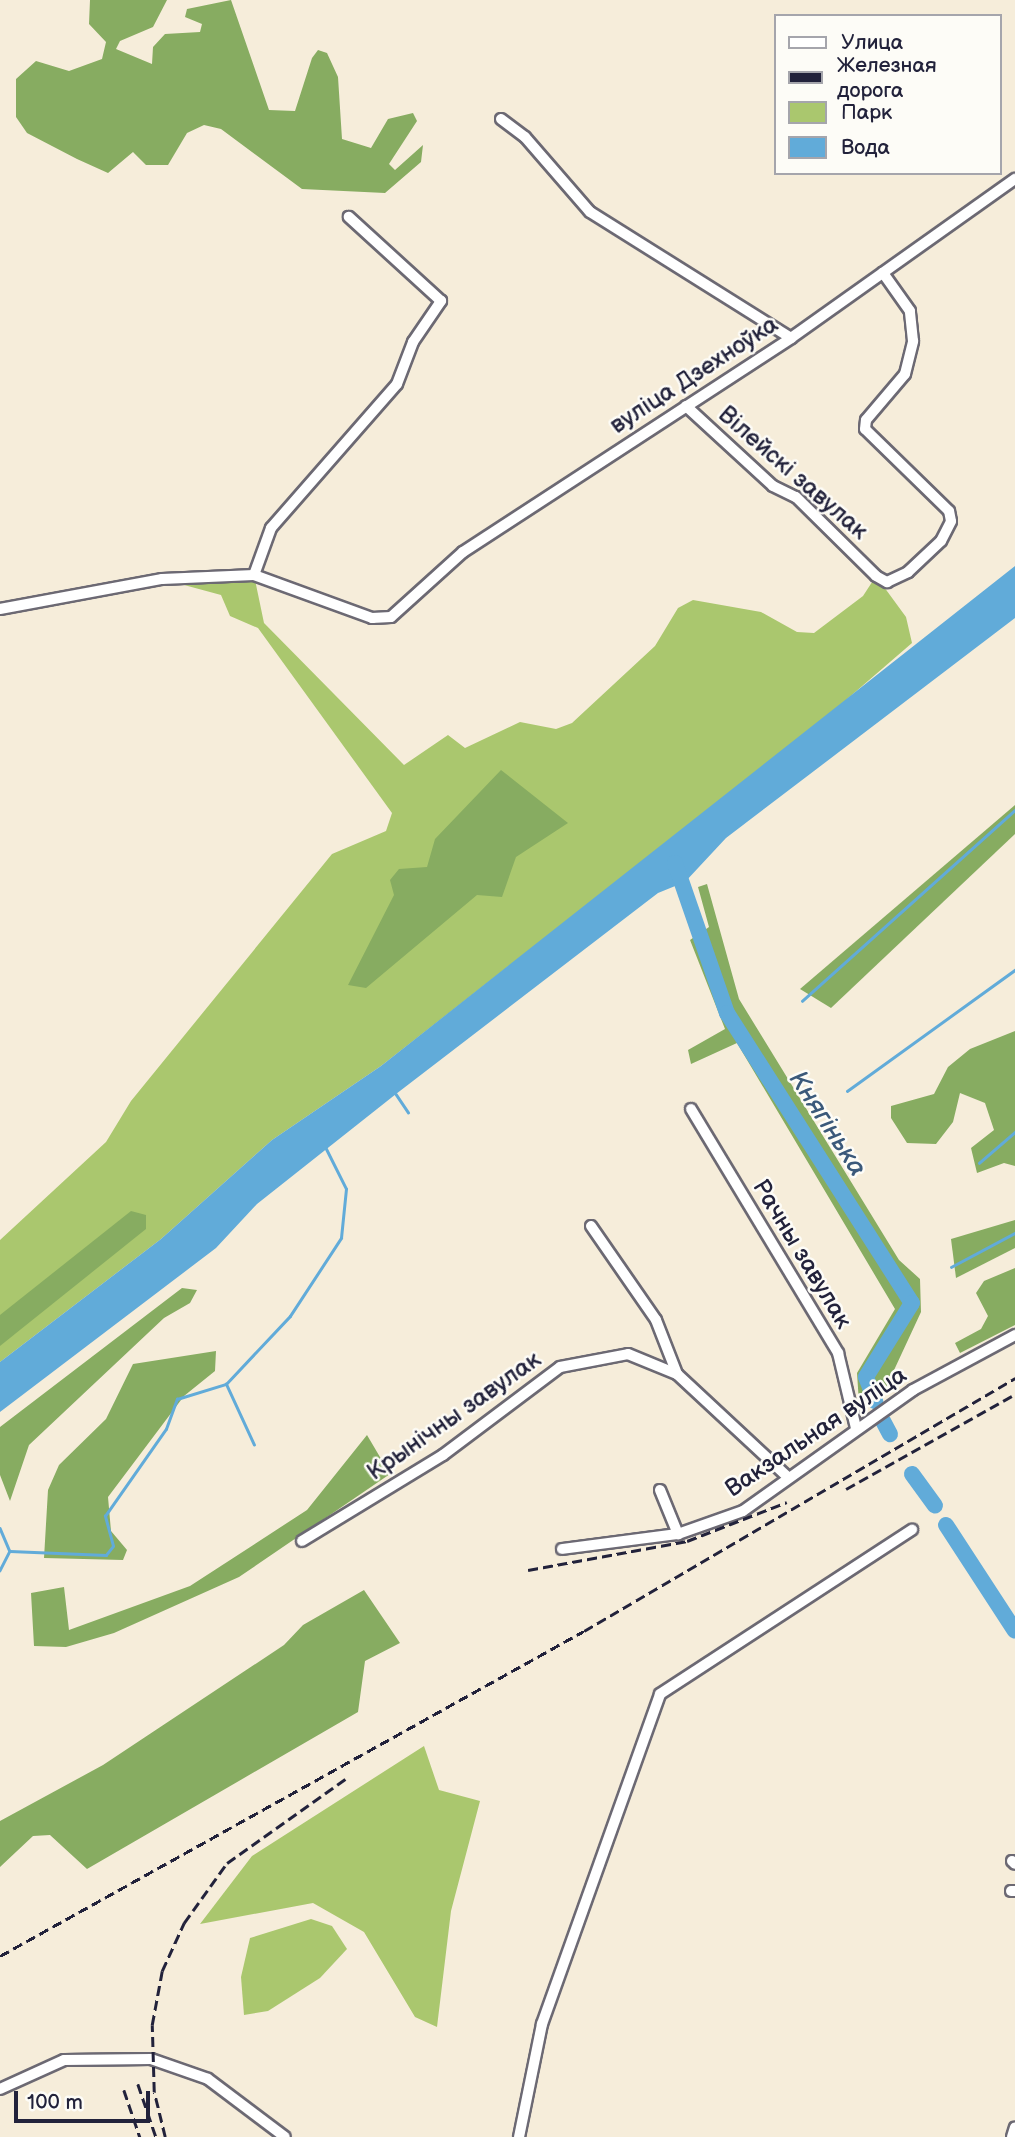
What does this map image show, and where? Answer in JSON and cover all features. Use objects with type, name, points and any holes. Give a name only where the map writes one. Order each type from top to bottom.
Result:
[{"type":"street","points":[[501,118],[525,137],[590,212],[791,338]]},
{"type":"street","name":"вуліца Дзехноўка","points":[[254,575],[372,618],[399,611],[463,552],[791,338],[1015,179]]},
{"type":"street","points":[[0,609],[162,579],[254,575],[271,528],[397,384],[413,342],[441,301],[349,217]]},
{"type":"street","name":"Вілейскі завулак","points":[[686,406],[773,486],[796,497],[876,576],[887,582],[908,572],[941,541],[951,520],[949,511],[865,429],[866,420],[905,374],[913,341],[911,311],[883,273]]},
{"type":"street","name":"Рачны завулак","points":[[691,1109],[838,1353],[856,1428]]},
{"type":"street","points":[[591,1226],[656,1320],[677,1374],[788,1477]]},
{"type":"street","name":"Вакзальная вуліца","points":[[562,1549],[678,1534],[743,1511],[856,1428],[1015,1335]]},
{"type":"street","name":"Крынічны завулак","points":[[302,1541],[443,1455],[560,1367],[628,1354],[677,1374]]},
{"type":"street","points":[[660,1490],[678,1534]]},
{"type":"street","points":[[519,2137],[542,2024],[660,1694],[912,1530]]},
{"type":"street","points":[[0,2089],[50,2063],[104,2056],[170,2063],[208,2079],[285,2137]]},
{"type":"street","points":[[1012,2137],[1015,2127]]},
{"type":"green space","points":[[90,0],[167,0],[153,27],[120,41],[116,49],[152,64],[153,47],[165,34],[200,32],[202,24],[185,17],[187,9],[231,0],[269,110],[295,111],[312,58],[318,50],[327,53],[338,77],[342,139],[371,148],[388,119],[413,113],[417,121],[389,164],[395,170],[423,145],[421,162],[385,193],[302,189],[221,129],[204,125],[187,133],[168,165],[146,165],[133,152],[108,173],[77,159],[27,133],[16,117],[16,79],[36,61],[69,71],[102,59],[106,42],[89,24]]},
{"type":"green space","points":[[254,575],[264,623],[404,765],[448,735],[465,748],[520,722],[556,729],[572,723],[655,646],[678,608],[693,600],[761,612],[797,632],[814,633],[863,596],[876,576],[906,617],[912,643],[817,725],[381,1066],[272,1140],[161,1239],[0,1362],[0,1240],[106,1142],[131,1101],[332,854],[386,831],[392,813],[258,628],[230,616],[221,595],[162,579]]},
{"type":"green space","points":[[501,770],[568,823],[516,857],[502,897],[477,895],[366,988],[348,985],[394,895],[390,880],[399,869],[427,867],[435,839]]},
{"type":"green space","points":[[1015,805],[1015,834],[831,1008],[800,989]]},
{"type":"green space","points":[[707,884],[739,999],[899,1260],[920,1279],[921,1312],[882,1396],[859,1403],[857,1373],[895,1309],[737,1043],[691,1064],[688,1050],[725,1029],[690,940],[709,927],[698,887]]},
{"type":"green space","points":[[1015,1031],[1015,1166],[1004,1163],[977,1173],[971,1148],[994,1130],[985,1103],[960,1093],[953,1122],[936,1144],[907,1143],[891,1118],[891,1106],[934,1094],[948,1067],[970,1049]]},
{"type":"green space","points":[[131,1211],[146,1215],[146,1229],[0,1346],[0,1315]]},
{"type":"green space","points":[[1015,1220],[1015,1248],[956,1278],[951,1239]]},
{"type":"green space","points":[[1015,1268],[1015,1325],[960,1353],[955,1343],[981,1329],[988,1316],[976,1293],[984,1281]]},
{"type":"green space","points":[[182,1288],[197,1290],[190,1303],[164,1318],[29,1445],[10,1501],[0,1475],[0,1427]]},
{"type":"green space","points":[[216,1351],[215,1371],[184,1396],[108,1497],[111,1531],[127,1550],[123,1560],[44,1558],[48,1490],[59,1465],[106,1419],[133,1364]]},
{"type":"green space","points":[[367,1435],[390,1474],[239,1577],[114,1633],[66,1647],[34,1646],[31,1593],[64,1587],[69,1630],[190,1586],[307,1510]]},
{"type":"green space","points":[[364,1590],[400,1643],[365,1661],[358,1712],[87,1869],[50,1835],[33,1836],[0,1867],[0,1821],[103,1765],[284,1645],[303,1625]]},
{"type":"green space","points":[[424,1746],[439,1790],[480,1801],[451,1911],[437,2027],[415,2017],[364,1932],[313,1903],[200,1924],[252,1856]]},
{"type":"green space","points":[[311,1919],[332,1926],[347,1949],[320,1978],[268,2011],[244,2015],[241,1977],[250,1938]]},
{"type":"water","points":[[1015,566],[1015,618],[726,838],[685,882],[658,893],[396,1094],[257,1204],[216,1248],[0,1412],[0,1362],[161,1239],[272,1140],[381,1066]]},
{"type":"waterway","points":[[802,1001],[1015,810]]},
{"type":"waterway","name":"Княгінька","points":[[675,863],[727,1013],[912,1303],[866,1377],[875,1401]]},
{"type":"waterway","points":[[847,1091],[1015,970]]},
{"type":"waterway","points":[[396,1094],[408,1112]]},
{"type":"waterway","points":[[979,1163],[1015,1132]]},
{"type":"waterway","points":[[254,1445],[226,1384],[290,1316],[341,1238],[346,1189],[326,1149]]},
{"type":"waterway","points":[[951,1267],[1015,1233]]},
{"type":"waterway","points":[[10,1551],[106,1555],[113,1546],[105,1516],[166,1429],[177,1399],[226,1384]]},
{"type":"waterway","name":"Княгінька","points":[[883,1421],[890,1434]]},
{"type":"waterway","name":"Княгінька","points":[[912,1474],[935,1506]]},
{"type":"waterway","name":"Княгінька","points":[[946,1525],[1015,1631]]},
{"type":"waterway","points":[[0,1528],[10,1551],[0,1571]]},
{"type":"railway","points":[[0,1956],[584,1631],[1015,1378]]},
{"type":"railway","points":[[846,1489],[1015,1394]]},
{"type":"railway","points":[[528,1570],[687,1541],[787,1502]]},
{"type":"railway","points":[[165,2137],[154,2092],[152,2025],[162,1971],[184,1923],[227,1863],[348,1777]]},
{"type":"railway","points":[[138,2084],[156,2137]]},
{"type":"railway","points":[[124,2090],[140,2137]]}]
